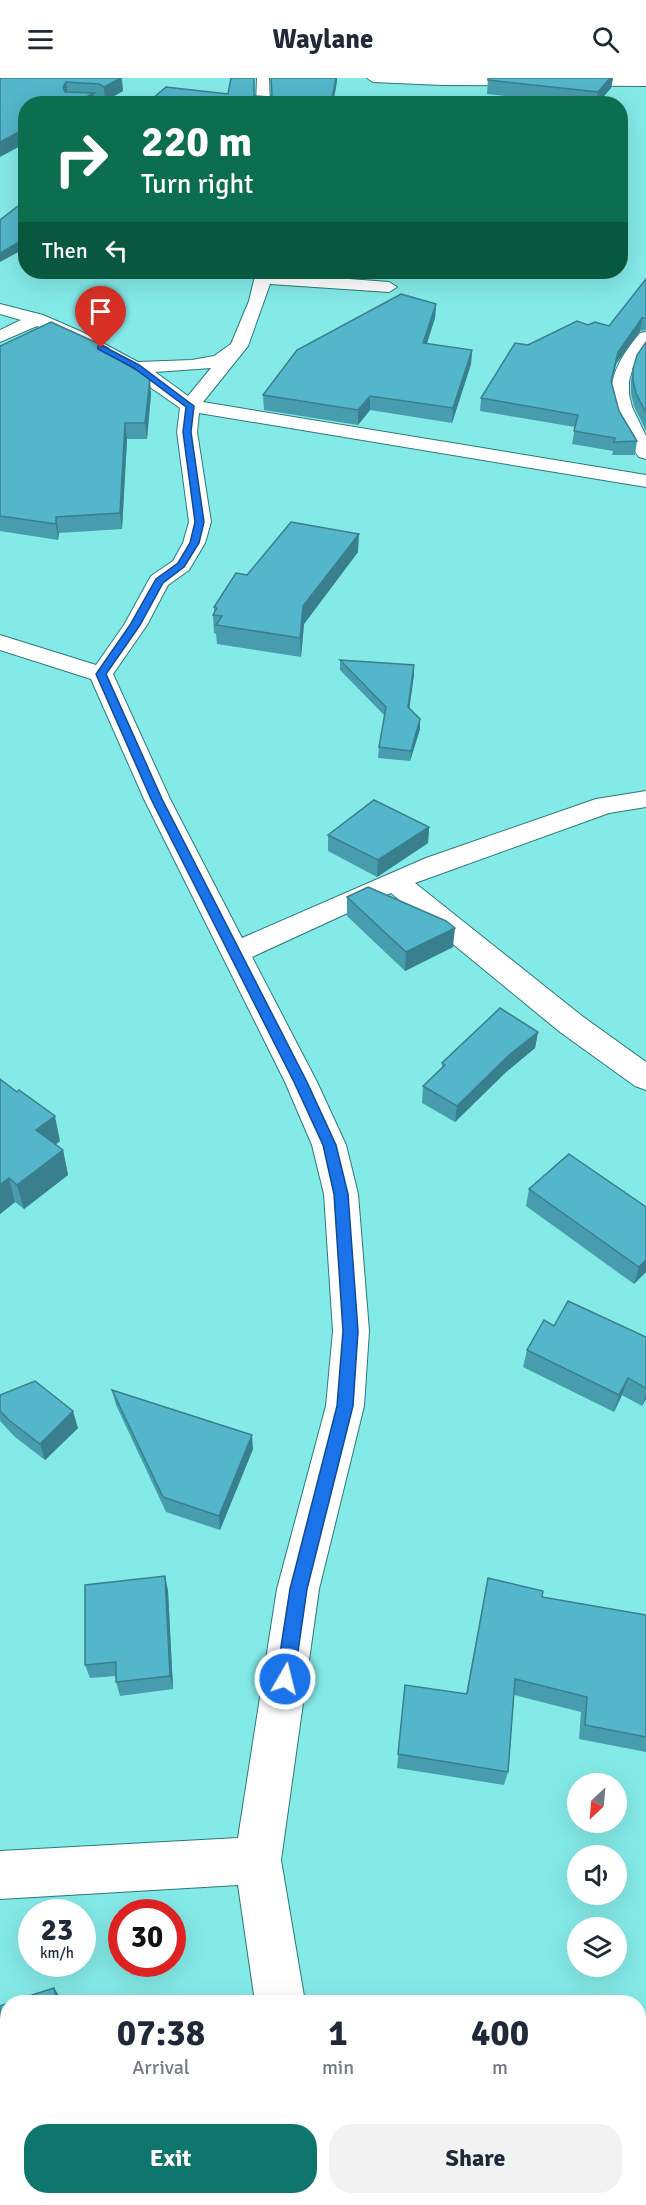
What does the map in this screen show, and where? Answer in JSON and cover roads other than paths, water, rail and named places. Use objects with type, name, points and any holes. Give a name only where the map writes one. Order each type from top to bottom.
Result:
[{"type":"street","points":[[263,78],[263,96]]},
{"type":"street","points":[[373,78],[442,81],[646,82]]},
{"type":"street","points":[[101,674],[135,625],[159,581],[181,565],[194,543],[200,522],[187,432],[190,406],[239,346],[243,332],[259,303],[262,279]]},
{"type":"street","points":[[305,279],[389,287]]},
{"type":"street","points":[[0,309],[37,319],[137,367],[190,406],[646,482]]},
{"type":"street","points":[[0,337],[37,319]]},
{"type":"street","points":[[646,337],[623,367],[619,383],[622,409],[646,453]]},
{"type":"street","points":[[137,367],[209,363],[229,357]]},
{"type":"street","points":[[0,642],[101,674],[157,799],[301,1082],[329,1145],[341,1194],[351,1331],[345,1406],[298,1589],[258,1860],[279,1995]]},
{"type":"street","points":[[236,953],[394,881],[605,805],[646,800]]},
{"type":"street","points":[[394,881],[571,1024],[646,1078]]},
{"type":"street","points":[[0,1875],[258,1860]]}]
